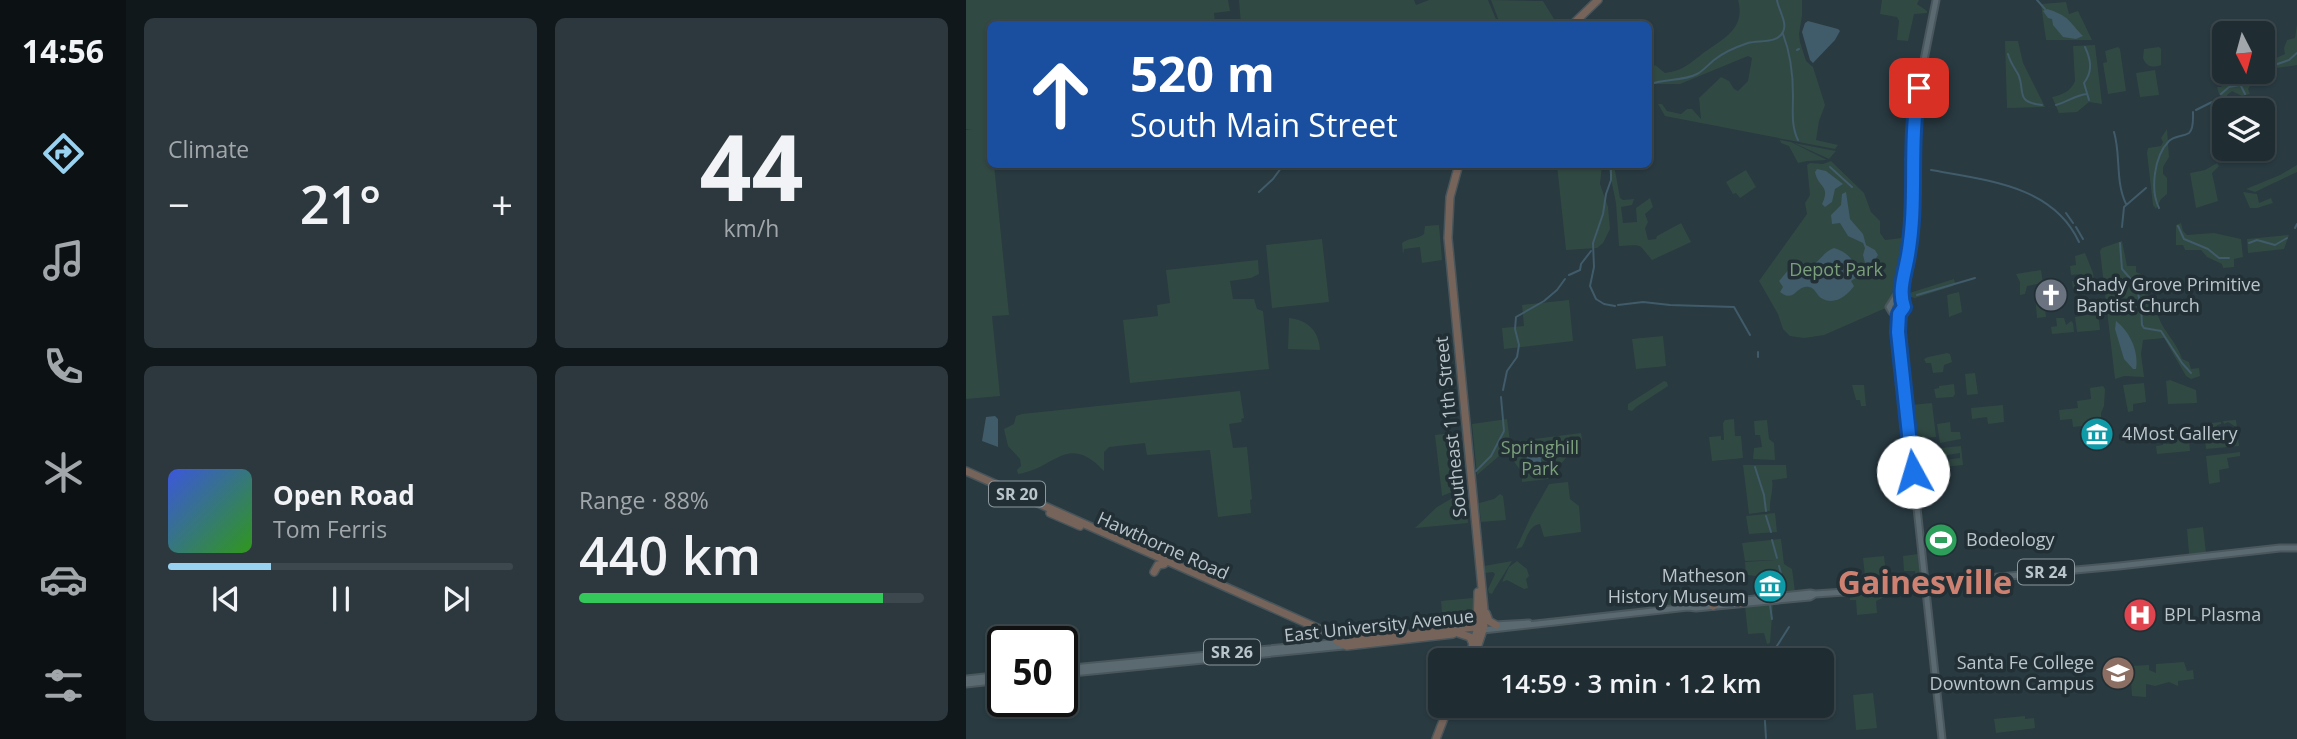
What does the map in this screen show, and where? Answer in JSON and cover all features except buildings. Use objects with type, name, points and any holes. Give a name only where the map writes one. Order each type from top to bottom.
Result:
[{"type":"highway","points":[[1569,21],[1591,0]]},
{"type":"highway","points":[[1576,21],[1598,0]]},
{"type":"highway","name":"Southeast 11th Street","points":[[1455,168],[1445,220],[1447,261],[1480,628]]},
{"type":"highway","name":"Southeast 11th Street","points":[[1447,261],[1484,609],[1480,628]]},
{"type":"highway","name":"Hawthorne Road","points":[[966,473],[1345,643]]},
{"type":"highway","name":"Hawthorne Road","points":[[966,473],[1345,643]]},
{"type":"highway","points":[[1154,572],[1158,565],[1164,564]]},
{"type":"highway","points":[[1484,609],[1488,620],[1496,625]]},
{"type":"highway","points":[[1472,648],[1480,628]]},
{"type":"highway","points":[[1474,648],[1480,628]]},
{"type":"highway","name":"East University Avenue","points":[[1345,643],[1458,633],[1480,628]]},
{"type":"highway","name":"East University Avenue","points":[[1345,643],[1480,628]]},
{"type":"highway","points":[[1458,633],[1470,637],[1473,645]]},
{"type":"highway","points":[[1434,739],[1444,718]]},
{"type":"main road","points":[[1937,0],[1915,108],[1911,163],[1911,236],[1898,301],[1889,307],[1896,314],[1942,739]]},
{"type":"main road","points":[[1896,314],[1904,307],[1898,301]]},
{"type":"main road","name":"SR 24","points":[[1926,582],[2297,548]]},
{"type":"main road","name":"East University Avenue","points":[[1480,628],[1739,601],[1810,597],[1861,588],[1926,582]]},
{"type":"main road","name":"East University Avenue","points":[[1480,628],[1524,622],[1532,624]]},
{"type":"main road","name":"East University Avenue","points":[[1078,670],[1345,643]]},
{"type":"main road","points":[[966,681],[987,679]]},
{"type":"green space","points":[[966,0],[1228,0],[1230,11],[1214,13],[1215,21],[987,21],[987,168],[994,168],[1009,315],[992,316],[1000,396],[966,399],[966,130],[972,129],[966,129]]},
{"type":"green space","points":[[1239,0],[1414,0],[1416,5],[1429,0],[1488,0],[1497,21],[1241,21]]},
{"type":"green space","points":[[1491,0],[1543,1],[1555,21],[1499,21]]},
{"type":"green space","points":[[1738,0],[1802,0],[1800,42],[1806,61],[1813,67],[1825,105],[1816,140],[1838,145],[1835,149],[1665,116],[1658,104],[1662,104],[1667,111],[1681,114],[1692,109],[1701,119],[1699,98],[1721,77],[1738,91],[1748,81],[1752,58],[1748,56],[1680,84],[1652,84],[1652,68],[1655,65],[1665,73],[1679,70],[1728,35],[1737,24],[1740,9]]},
{"type":"green space","points":[[1882,0],[1919,0],[1917,4],[1927,11],[1914,14],[1908,41],[1897,40],[1897,17],[1880,14]]},
{"type":"green space","points":[[2066,2],[2069,14],[2078,11],[2092,40],[2046,40],[2041,4]]},
{"type":"green space","points":[[2297,24],[2297,65],[2275,68],[2275,59],[2285,54],[2287,40],[2295,38]]},
{"type":"green space","points":[[2005,41],[2018,41],[2023,63],[2045,107],[2007,108]]},
{"type":"green space","points":[[2095,45],[2102,104],[2089,102],[2077,112],[2059,113],[2052,97],[2066,92],[2075,81],[2073,46]]},
{"type":"green space","points":[[2118,47],[2126,91],[2108,94],[2103,63],[2107,62],[2105,51]]},
{"type":"green space","points":[[2159,47],[2161,65],[2148,65],[2143,58],[2144,49]]},
{"type":"green space","points":[[2155,70],[2159,95],[2140,97],[2136,73]]},
{"type":"green space","points":[[1902,74],[1916,74],[1910,108],[1891,103],[1898,88],[1891,81]]},
{"type":"green space","points":[[2223,84],[2251,84],[2248,89],[2250,94],[2242,96],[2232,91],[2227,98],[2222,98],[2219,94],[2217,87]]},
{"type":"green space","points":[[2167,129],[2169,157],[2163,167],[2163,174],[2167,178],[2167,194],[2156,209],[2153,205],[2147,153],[2148,148],[2161,146],[2161,138]]},
{"type":"green space","points":[[1780,140],[1791,142],[1827,160],[1798,163],[1789,146]]},
{"type":"green space","points":[[1794,143],[1836,151],[1829,159]]},
{"type":"green space","name":"Depot Park","points":[[1831,161],[1864,193],[1871,212],[1880,221],[1880,233],[1885,240],[1902,238],[1897,293],[1888,307],[1824,335],[1804,338],[1790,336],[1783,329],[1778,314],[1759,281],[1807,214],[1805,203],[1810,195],[1807,165]]},
{"type":"green space","points":[[2217,163],[2219,166],[2212,173],[2218,201],[2196,208],[2190,173],[2205,170]]},
{"type":"green space","points":[[2297,165],[2297,172],[2255,192],[2246,189],[2280,175]]},
{"type":"green space","points":[[1557,168],[1602,168],[1600,184],[1608,207],[1610,229],[1603,243],[1597,248],[1566,250]]},
{"type":"green space","points":[[1609,168],[1615,168],[1620,198],[1634,199],[1632,205],[1621,207],[1623,223],[1637,222],[1636,208],[1650,198],[1653,207],[1645,214],[1648,240],[1656,239],[1681,223],[1691,242],[1652,260],[1640,246],[1619,246],[1616,203]]},
{"type":"green space","points":[[1746,170],[1756,187],[1740,198],[1736,193],[1733,194],[1726,182]]},
{"type":"green space","points":[[2243,192],[2257,194],[2259,203],[2271,198],[2273,203],[2250,208]]},
{"type":"green space","points":[[2181,223],[2187,235],[2214,233],[2241,239],[2243,257],[2234,259],[2234,267],[2223,268],[2222,264],[2207,257],[2201,250],[2185,250],[2183,245],[2176,245],[2176,225]]},
{"type":"green space","points":[[1439,225],[1442,260],[1422,263],[1420,247],[1404,249],[1403,255],[1402,243],[1424,234],[1425,226]]},
{"type":"green space","points":[[2289,235],[2284,249],[2248,253],[2247,239]]},
{"type":"green space","points":[[1322,239],[1329,302],[1272,308],[1266,245]]},
{"type":"green space","points":[[2122,241],[2127,266],[2136,266],[2136,272],[2143,275],[2151,306],[2157,310],[2161,323],[2182,359],[2189,362],[2191,369],[2199,368],[2200,376],[2191,379],[2186,376],[2164,338],[2143,340],[2141,354],[2144,377],[2124,376],[2115,379],[2100,251]]},
{"type":"green space","points":[[2085,253],[2093,273],[2096,293],[2091,294],[2087,288],[2073,289],[2072,281],[2083,280],[2082,274],[2071,275],[2070,266],[2076,265],[2075,256]]},
{"type":"green space","points":[[1258,260],[1259,274],[1230,281],[1233,299],[1254,299],[1257,309],[1263,311],[1269,369],[1130,383],[1123,320],[1158,316],[1157,305],[1170,303],[1166,270]]},
{"type":"green space","points":[[2041,270],[2043,283],[2027,286],[2025,294],[2020,295],[2020,282],[2016,274]]},
{"type":"green space","points":[[1954,279],[1953,286],[1915,298],[1903,295]]},
{"type":"green space","points":[[1959,292],[1962,312],[1949,317],[1947,295]]},
{"type":"green space","points":[[2035,295],[2044,297],[2046,317],[2037,318]]},
{"type":"green space","points":[[1569,300],[1573,341],[1504,349],[1502,328],[1524,326],[1522,305]]},
{"type":"green space","points":[[2098,313],[2100,330],[2077,332],[2075,317]]},
{"type":"green space","points":[[1289,318],[1302,321],[1315,332],[1320,350],[1288,349]]},
{"type":"green space","points":[[2056,318],[2064,318],[2066,325],[2071,321],[2074,332],[2052,334],[2051,327],[2057,326]]},
{"type":"green space","points":[[1663,336],[1666,366],[1636,369],[1632,339]]},
{"type":"green space","points":[[1950,354],[1952,362],[1944,365],[1943,372],[1933,373],[1931,363],[1926,363],[1924,359]]},
{"type":"green space","points":[[1975,373],[1978,394],[1967,395],[1965,374]]},
{"type":"green space","points":[[2170,380],[2196,390],[2197,403],[2168,404],[2166,381]]},
{"type":"green space","points":[[1664,381],[1668,386],[1632,411],[1628,410],[1628,404]]},
{"type":"green space","points":[[2144,383],[2146,402],[2133,404],[2133,411],[2128,412],[2123,385]]},
{"type":"green space","points":[[1954,384],[1953,397],[1936,398],[1934,389]]},
{"type":"green space","points":[[1852,385],[1864,385],[1866,406],[1861,406],[1860,400],[1856,400]]},
{"type":"green space","points":[[2103,386],[2105,389],[2101,424],[2073,427],[2072,419],[2060,420],[2059,410],[2078,408],[2077,401],[2091,399],[2090,388]]},
{"type":"green space","points":[[1240,391],[1244,418],[1241,419],[1242,422],[1229,424],[1233,448],[1247,447],[1251,513],[1218,517],[1210,450],[1147,455],[1145,443],[1109,447],[1104,452],[1104,471],[1080,454],[1070,453],[1018,474],[1020,459],[1008,446],[1004,429],[1014,424],[1016,416],[1022,414]]},
{"type":"green space","points":[[1932,403],[1936,437],[1914,439],[1910,405]]},
{"type":"green space","points":[[2003,405],[2004,422],[1988,424],[1987,417],[1972,419],[1971,408]]},
{"type":"green space","name":"Springhill Park","points":[[1507,419],[1510,442],[1581,433],[1582,439],[1548,479],[1522,482],[1522,473],[1506,450],[1477,475],[1472,424]]},
{"type":"green space","points":[[1734,419],[1735,436],[1741,436],[1743,458],[1712,461],[1709,437],[1721,436],[1721,440],[1724,440],[1723,423],[1725,420]]},
{"type":"green space","points":[[1767,420],[1769,439],[1774,443],[1775,460],[1753,459],[1754,448],[1762,447],[1760,435],[1755,435],[1754,421]]},
{"type":"green space","points":[[2236,420],[2239,446],[2206,449],[2203,424],[2221,422],[2217,425],[2214,436],[2234,445],[2237,439],[2236,427],[2228,422],[2224,424],[2223,421]]},
{"type":"green space","points":[[1950,422],[1951,432],[1960,432],[1961,439],[1940,443],[1937,424]]},
{"type":"green space","points":[[2183,424],[2188,425],[2190,451],[2157,454],[2156,446],[2163,445],[2161,429],[2164,429],[2166,444],[2173,444],[2173,440],[2178,439],[2177,430],[2174,429]]},
{"type":"green space","points":[[1459,432],[1464,487],[1442,496],[1435,435]]},
{"type":"green space","points":[[1961,446],[1963,465],[1943,467],[1942,458],[1960,458],[1960,453],[1941,456],[1941,448]]},
{"type":"green space","points":[[2240,452],[2240,456],[2227,458],[2229,468],[2219,470],[2220,482],[2209,484],[2206,456]]},
{"type":"green space","points":[[1743,465],[1786,465],[1787,478],[1772,480],[1770,511],[1749,514]]},
{"type":"green space","points":[[1568,482],[1570,499],[1579,506],[1581,532],[1544,537],[1540,524],[1536,525],[1529,532],[1522,547],[1516,549],[1549,484]]},
{"type":"green space","points":[[1500,494],[1503,496],[1506,520],[1481,522],[1479,503],[1494,499]]},
{"type":"green space","points":[[1454,497],[1456,507],[1467,506],[1468,523],[1415,528],[1437,507]]},
{"type":"green space","points":[[1775,513],[1777,532],[1749,534],[1746,516]]},
{"type":"green space","points":[[2203,527],[2206,553],[2189,554],[2187,529]]},
{"type":"green space","points":[[1781,539],[1784,564],[1792,569],[1795,592],[1777,593],[1776,579],[1746,575],[1745,562],[1776,560],[1745,561],[1742,543]]},
{"type":"green space","points":[[1918,554],[1920,578],[1897,581],[1916,577],[1915,571],[1904,571],[1903,556]]},
{"type":"green space","points":[[1884,556],[1887,582],[1866,585],[1863,558]]},
{"type":"green space","points":[[1512,561],[1492,594],[1489,593],[1488,589],[1495,574],[1485,573],[1484,566]]},
{"type":"green space","points":[[1517,561],[1527,569],[1528,588],[1524,589],[1507,580],[1502,582],[1509,567]]},
{"type":"green space","points":[[1684,589],[1685,603],[1664,605],[1662,591]]},
{"type":"green space","points":[[1887,592],[1887,596],[1876,601],[1877,613],[1857,615],[1856,600],[1850,600],[1850,595]]},
{"type":"green space","points":[[1475,600],[1475,614],[1471,624],[1443,625],[1441,601]]},
{"type":"green space","points":[[1773,603],[1770,643],[1767,644],[1764,633],[1748,634],[1745,606]]},
{"type":"green space","points":[[2184,662],[2187,671],[2193,670],[2194,679],[2178,681],[2178,686],[2169,682],[2155,686],[2146,684],[2146,697],[2132,696],[2130,666],[2149,665],[2149,670],[2156,673],[2156,664]]},
{"type":"green space","points":[[1873,693],[1877,728],[1856,730],[1853,695]]},
{"type":"green space","points":[[2025,716],[2025,719],[2034,718],[2035,728],[1996,733],[1994,719]]},
{"type":"water","points":[[2047,9],[2065,17],[2083,36],[2076,39],[2063,37],[2053,25],[2052,19],[2043,11]]},
{"type":"water","points":[[1808,21],[1840,31],[1813,63],[1802,32]]},
{"type":"water","points":[[1817,169],[1826,171],[1843,184],[1835,189],[1832,202],[1825,207],[1822,204],[1825,190],[1815,172]]},
{"type":"water","points":[[1846,192],[1850,219],[1863,234],[1866,245],[1878,255],[1873,263],[1873,272],[1867,271],[1863,243],[1848,236],[1840,223],[1832,224],[1831,215],[1841,205],[1842,194]]},
{"type":"water","points":[[1834,248],[1844,252],[1855,267],[1857,277],[1851,281],[1854,286],[1848,293],[1831,301],[1821,298],[1809,287],[1801,288],[1789,296],[1780,292],[1783,287],[1779,281],[1796,261],[1811,265]]},
{"type":"water","points":[[2116,321],[2132,342],[2136,369],[2124,359],[2115,329]]},
{"type":"water","points":[[995,416],[998,419],[998,447],[982,441],[986,417]]},
{"type":"water","points":[[1557,449],[1553,454],[1541,458],[1541,469],[1524,462],[1528,456]]},
{"type":"waterway","points":[[1652,84],[1691,76],[1735,48],[1780,36],[1784,24],[1777,0]]},
{"type":"waterway","points":[[2037,0],[2045,9]]},
{"type":"waterway","points":[[1783,34],[1791,64],[1793,124],[1798,140]]},
{"type":"waterway","points":[[2085,47],[2090,65],[2084,83],[2089,100]]},
{"type":"waterway","points":[[2275,65],[2289,60],[2297,53]]},
{"type":"waterway","points":[[2008,54],[2018,74],[2022,95],[2033,104],[2042,105]]},
{"type":"waterway","points":[[2221,94],[2229,87],[2241,84]]},
{"type":"waterway","points":[[2241,86],[2245,94]]},
{"type":"waterway","points":[[2056,105],[2087,94]]},
{"type":"waterway","points":[[2196,110],[2212,102]]},
{"type":"waterway","points":[[2159,208],[2154,183],[2160,155],[2171,139],[2191,131],[2193,112]]},
{"type":"waterway","points":[[2114,132],[2120,186],[2126,204]]},
{"type":"waterway","points":[[1830,167],[1852,187]]},
{"type":"waterway","points":[[1259,192],[1281,168]]},
{"type":"waterway","points":[[1611,168],[1603,214],[1593,243],[1594,267],[1590,286],[1596,299],[1615,306]]},
{"type":"waterway","points":[[1931,170],[1995,182],[2035,197],[2052,208],[2067,223],[2079,242]]},
{"type":"waterway","points":[[2122,227],[2124,207],[2146,188]]},
{"type":"waterway","points":[[2066,213],[2073,223]]},
{"type":"waterway","points":[[2295,228],[2297,224]]},
{"type":"waterway","points":[[2178,226],[2184,239],[2208,249],[2219,258],[2229,258]]},
{"type":"waterway","points":[[2076,227],[2083,239]]},
{"type":"waterway","points":[[2249,243],[2257,240],[2275,245],[2287,238]]},
{"type":"waterway","points":[[2120,243],[2122,269],[2136,285],[2142,325],[2144,328],[2161,331],[2191,373]]},
{"type":"waterway","points":[[1569,275],[1580,270],[1581,264],[1591,251]]},
{"type":"waterway","points":[[1917,295],[1975,278]]},
{"type":"waterway","points":[[1503,390],[1507,371],[1517,357],[1519,345],[1515,329],[1516,317],[1544,301],[1565,279]]},
{"type":"waterway","points":[[1618,305],[1643,302],[1734,307],[1750,335]]},
{"type":"waterway","points":[[1758,352],[1758,357]]},
{"type":"waterway","points":[[1476,471],[1491,456],[1504,431],[1501,397]]},
{"type":"waterway","points":[[1755,467],[1766,511]]},
{"type":"waterway","points":[[1766,516],[1771,532]]},
{"type":"waterway","points":[[1772,540],[1777,558]]},
{"type":"waterway","points":[[1779,566],[1785,589],[1782,593]]},
{"type":"waterway","points":[[1770,605],[1772,619]]},
{"type":"waterway","points":[[1776,648],[1789,627]]},
{"type":"waterway","points":[[1765,718],[1766,738]]},
{"type":"place","name":"Shady Grove Primitive Baptist Church","points":[[2051,295]]},
{"type":"place","name":"4Most Gallery","points":[[2097,434]]},
{"type":"place","name":"Bodeology","points":[[1941,540]]},
{"type":"place","name":"Matheson History Museum","points":[[1770,586]]},
{"type":"place","name":"BPL Plasma","points":[[2140,615]]},
{"type":"place","name":"Santa Fe College Downtown Campus","points":[[2118,673]]},
{"type":"district","name":"Gainesville","points":[[1925,583]]},
{"type":"route","points":[[1913,472],[1898,318],[1904,307],[1901,293],[1912,231],[1913,123],[1919,88]]}]
